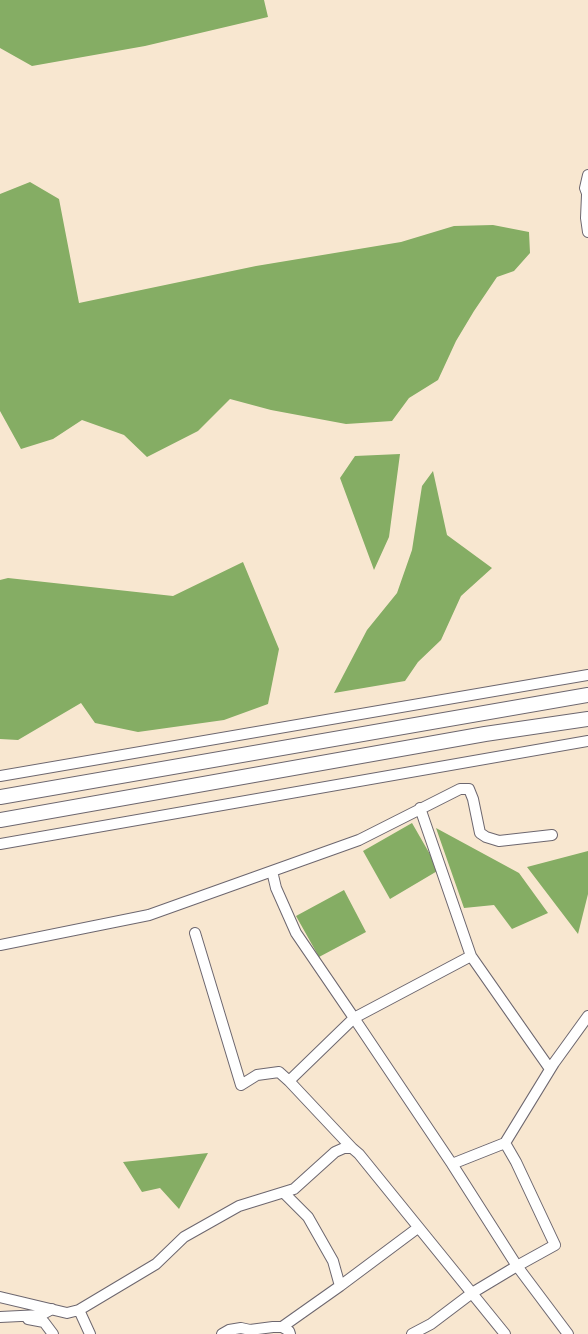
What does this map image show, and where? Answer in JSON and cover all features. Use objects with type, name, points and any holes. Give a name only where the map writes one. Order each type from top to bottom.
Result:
[{"type":"street","points":[[588,175],[585,188],[588,195],[586,218],[588,232]]},
{"type":"street","points":[[0,776],[588,675]]},
{"type":"street","points":[[0,797],[588,695]]},
{"type":"street","points":[[0,820],[485,734],[588,719]]},
{"type":"street","points":[[0,844],[588,741]]},
{"type":"street","points":[[0,945],[149,915],[359,840],[460,788],[469,789],[474,799],[480,833],[486,837],[499,841],[552,835]]},
{"type":"street","points":[[420,808],[470,956],[550,1070]]},
{"type":"street","points":[[272,871],[276,888],[296,933],[452,1164],[516,1266],[568,1334]]},
{"type":"street","points":[[195,933],[241,1085],[257,1075],[278,1072],[289,1081],[359,1154],[505,1334]]},
{"type":"street","points":[[289,1081],[354,1018],[470,956]]},
{"type":"street","points":[[452,1164],[505,1143],[550,1070],[588,1016]]},
{"type":"street","points":[[412,1334],[431,1324],[472,1293],[555,1245],[516,1162],[505,1143]]},
{"type":"street","points":[[0,1297],[67,1313],[79,1310],[156,1264],[179,1241],[239,1206],[266,1196],[294,1189],[336,1152],[344,1148],[352,1148]]},
{"type":"street","points":[[284,1193],[308,1217],[333,1261],[340,1286]]},
{"type":"street","points":[[222,1334],[229,1330],[241,1328],[286,1331],[340,1286],[414,1230]]},
{"type":"street","points":[[0,1317],[41,1315],[52,1309]]},
{"type":"street","points":[[79,1310],[90,1334]]},
{"type":"street","points":[[15,1316],[44,1322],[53,1334]]},
{"type":"green space","points":[[0,0],[264,0],[268,17],[145,46],[32,66],[0,48]]},
{"type":"green space","points":[[30,182],[59,199],[79,303],[256,266],[401,242],[454,226],[493,225],[529,232],[530,253],[514,271],[497,277],[456,341],[438,380],[409,398],[392,421],[346,424],[271,410],[230,399],[198,431],[147,457],[124,435],[82,420],[53,439],[21,449],[0,411],[0,194]]},
{"type":"green space","points":[[400,454],[389,537],[374,570],[340,478],[355,456]]},
{"type":"green space","points":[[433,471],[447,535],[492,568],[461,596],[441,640],[418,662],[405,681],[334,693],[367,630],[397,593],[412,550],[422,486]]},
{"type":"green space","points":[[243,562],[279,649],[268,704],[224,720],[138,732],[95,723],[81,703],[18,740],[0,739],[0,580],[8,578],[173,596]]},
{"type":"green space","points":[[412,823],[439,870],[390,899],[363,851]]},
{"type":"green space","points":[[436,828],[519,873],[548,913],[512,929],[494,905],[464,908]]},
{"type":"green space","points":[[588,851],[588,894],[578,934],[527,867]]},
{"type":"green space","points":[[344,890],[366,932],[319,957],[296,916]]},
{"type":"green space","points":[[208,1153],[179,1209],[160,1188],[142,1192],[123,1162]]}]
